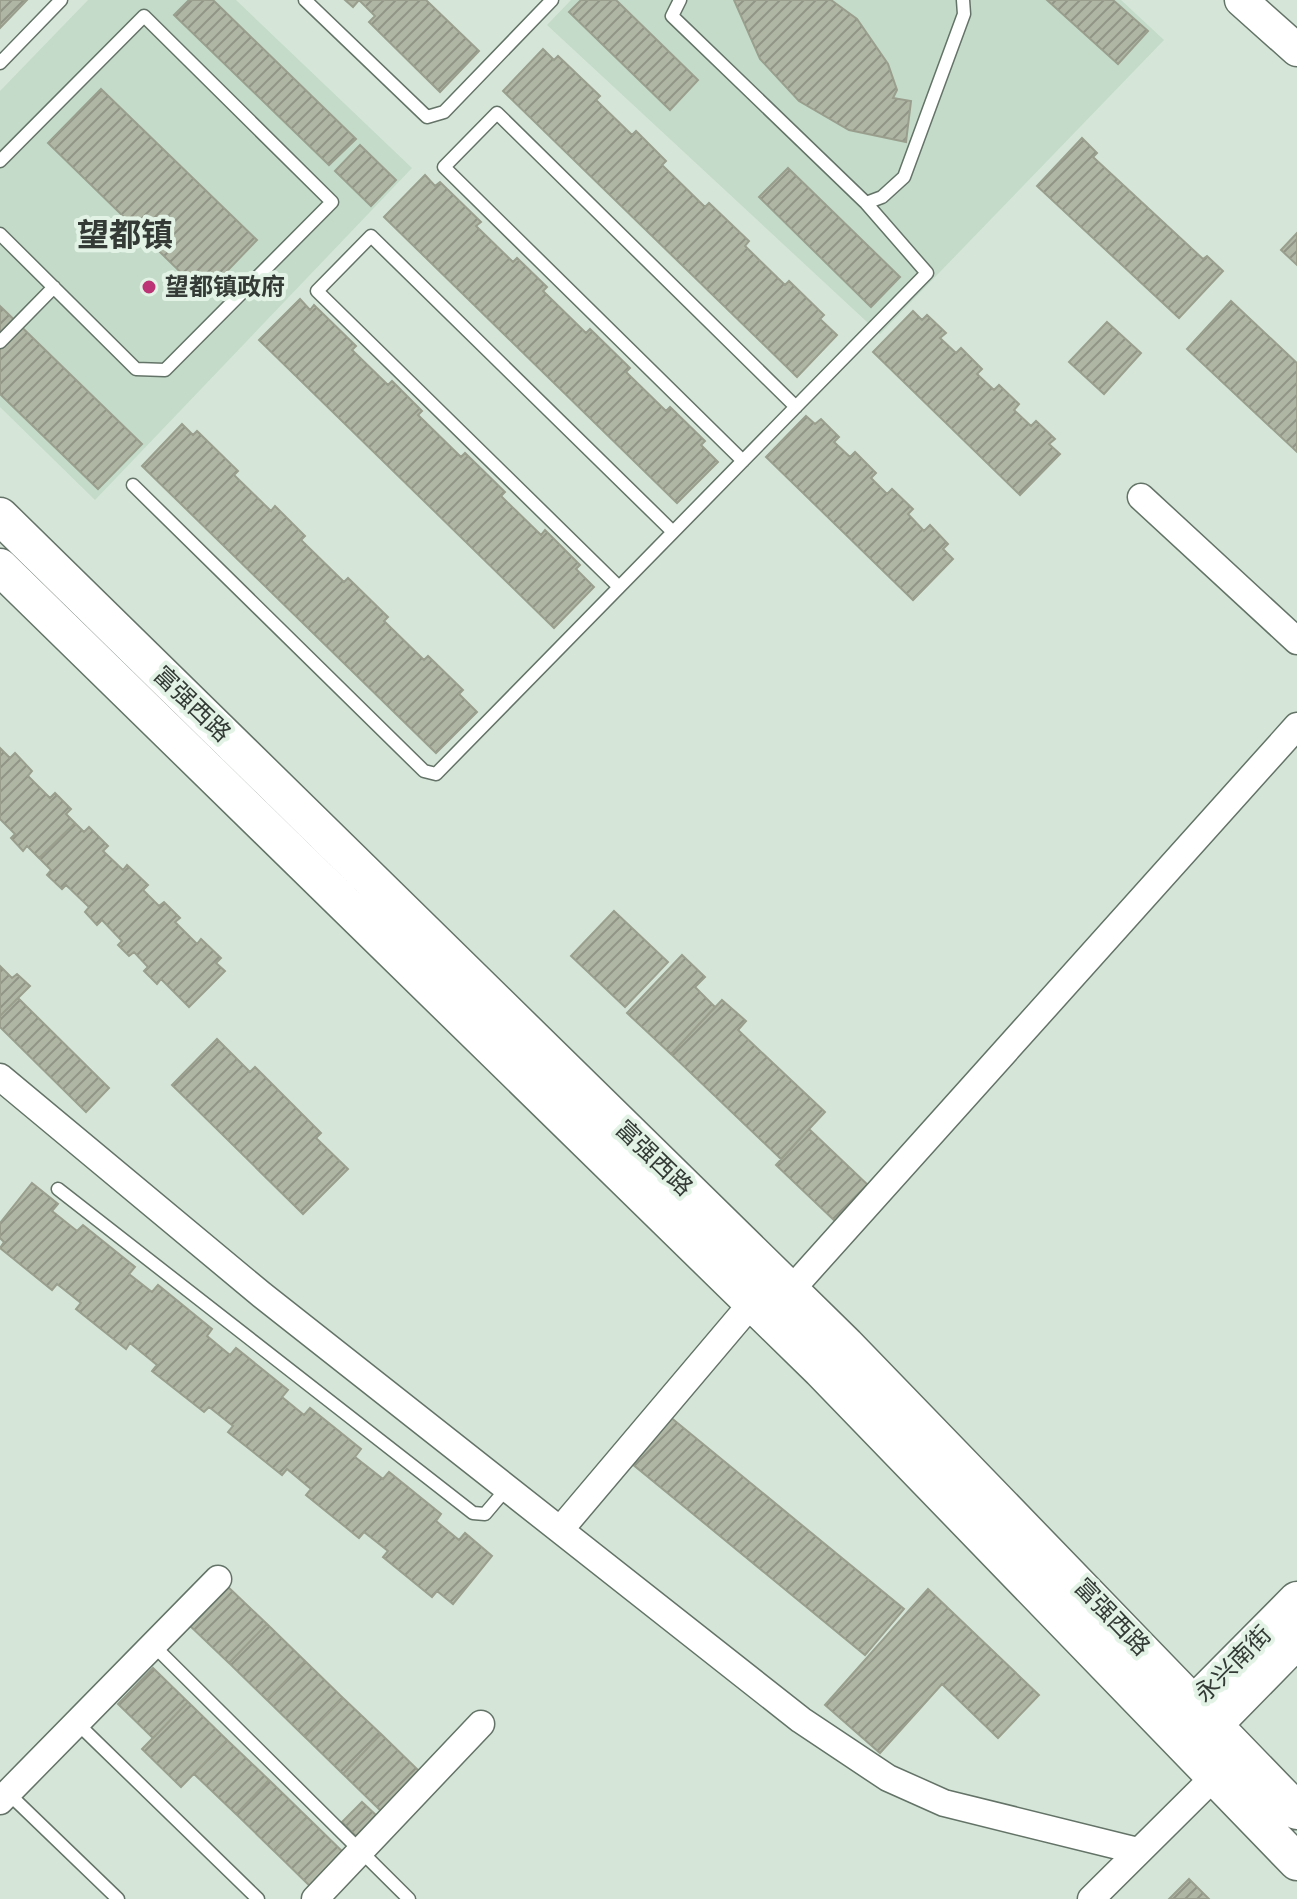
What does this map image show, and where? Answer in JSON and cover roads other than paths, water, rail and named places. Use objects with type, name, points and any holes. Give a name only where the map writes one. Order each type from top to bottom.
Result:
[{"type":"main road","name":"富强西路","points":[[0,516],[790,1291],[1192,1727],[1215,1776],[1297,1862]]},
{"type":"main road","name":"富强西路","points":[[0,567],[752,1303],[1192,1727],[1297,1811]]},
{"type":"main road","name":"永兴南街","points":[[1192,1727],[1297,1600]]},
{"type":"main road","name":"永兴南街","points":[[1192,1727],[1297,1640]]},
{"type":"street","points":[[1241,0],[1297,50]]},
{"type":"street","points":[[1141,497],[1297,641]]},
{"type":"street","points":[[790,1291],[1297,726]]},
{"type":"street","points":[[0,1077],[262,1295],[801,1720],[888,1778],[971,1811],[1138,1851]]},
{"type":"street","points":[[560,1530],[752,1303]]},
{"type":"street","points":[[4,1797],[218,1579]]},
{"type":"street","points":[[315,1899],[481,1724]]},
{"type":"street","points":[[1091,1899],[1215,1776]]},
{"type":"lane","points":[[0,63],[61,0]]},
{"type":"lane","points":[[305,0],[427,117],[444,112],[552,0]]},
{"type":"lane","points":[[133,485],[424,771],[436,774],[927,273],[866,203],[672,16],[680,0]]},
{"type":"lane","points":[[866,203],[882,197],[904,177],[922,136],[964,14],[963,0]]},
{"type":"lane","points":[[0,161],[144,16],[332,202],[165,370],[136,369],[0,234]]},
{"type":"lane","points":[[743,461],[444,167],[486,124],[497,113],[796,407]]},
{"type":"lane","points":[[619,587],[317,291],[360,247],[371,236],[673,532]]},
{"type":"lane","points":[[0,342],[54,287]]},
{"type":"lane","points":[[58,1189],[473,1513],[485,1514],[507,1488]]},
{"type":"lane","points":[[153,1645],[409,1899]]},
{"type":"lane","points":[[77,1723],[258,1899]]},
{"type":"lane","points":[[4,1797],[118,1899]]},
{"type":"place","name":"望都镇政府","points":[[149,287]]},
{"type":"district","name":"望都镇","points":[[125,235]]}]
